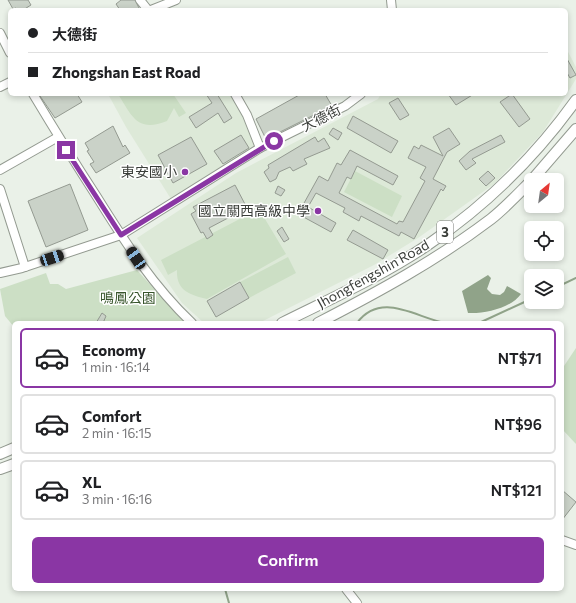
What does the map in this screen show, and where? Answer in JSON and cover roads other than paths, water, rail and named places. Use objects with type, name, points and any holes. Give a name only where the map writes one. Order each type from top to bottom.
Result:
[{"type":"main road","name":"Jhongfengshin Road","points":[[286,321],[369,280],[429,244],[479,206],[525,163],[557,126],[576,100]]},
{"type":"main road","name":"Jhongfengshin Road","points":[[539,173],[576,128]]},
{"type":"main road","name":"Jhongfengshin Road","points":[[322,321],[373,295],[436,258],[492,218],[524,188]]},
{"type":"main road","points":[[0,454],[12,449]]},
{"type":"main road","points":[[0,469],[12,465]]},
{"type":"street","points":[[140,0],[146,8]]},
{"type":"street","points":[[156,8],[176,0]]},
{"type":"street","points":[[0,34],[8,48]]},
{"type":"street","points":[[34,96],[58,137],[148,274],[190,321]]},
{"type":"street","points":[[236,96],[247,115],[260,148]]},
{"type":"street","name":"大德街","points":[[0,273],[25,267],[121,235],[260,148],[345,106],[358,96]]},
{"type":"street","points":[[0,170],[58,137]]},
{"type":"street","points":[[0,189],[25,267]]},
{"type":"street","points":[[564,541],[576,545]]},
{"type":"street","points":[[348,591],[357,603]]},
{"type":"waterway","points":[[564,284],[576,278]]},
{"type":"waterway","points":[[483,321],[524,302]]},
{"type":"waterway","points":[[359,321],[366,314],[377,309],[387,307],[410,312],[438,321]]},
{"type":"waterway","points":[[226,591],[229,603]]},
{"type":"place","name":"東安國小","points":[[185,172]]},
{"type":"place","name":"國立關西高級中學","points":[[318,211]]},
{"type":"park label","name":"鳴鳳公園","points":[[128,298]]}]
